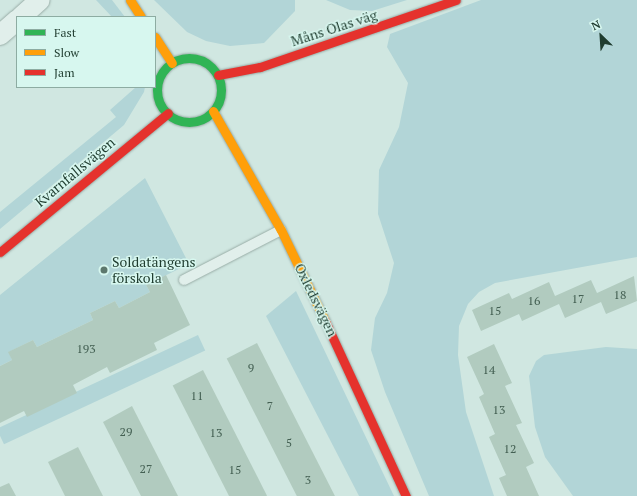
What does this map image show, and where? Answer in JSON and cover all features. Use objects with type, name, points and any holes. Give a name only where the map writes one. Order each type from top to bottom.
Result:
[{"type":"street","points":[[22,16],[40,0]]},
{"type":"street","points":[[130,0],[140,16]]},
{"type":"street","name":"Måns Olas väg","points":[[218,75],[260,67],[456,0]]},
{"type":"street","points":[[0,35],[16,21]]},
{"type":"street","points":[[156,39],[172,63]]},
{"type":"street","points":[[198,59],[218,75],[221,94],[213,111],[191,122],[168,113],[160,102],[158,87],[162,73],[172,63],[198,59]]},
{"type":"street","name":"Oxledsvägen","points":[[213,111],[281,230],[364,400],[406,496]]},
{"type":"street","name":"Kvarnfallsvägen","points":[[0,252],[168,113]]},
{"type":"lane","points":[[184,280],[281,230]]},
{"type":"shaded area","points":[[96,0],[112,0],[124,16],[111,16]]},
{"type":"shaded area","points":[[154,0],[295,0],[295,11],[264,43],[230,46],[206,41],[187,32]]},
{"type":"shaded area","points":[[326,0],[407,0],[372,11],[350,10]]},
{"type":"shaded area","points":[[481,0],[637,0],[637,257],[495,283],[479,292],[468,304],[459,326],[458,355],[466,412],[494,496],[429,496],[385,392],[371,350],[375,318],[387,293],[394,263],[378,214],[379,170],[399,127],[408,83],[387,47],[390,34]]},
{"type":"shaded area","points":[[135,88],[145,88],[144,92],[124,125],[0,229],[0,212],[116,117],[110,110]]},
{"type":"shaded area","name":"Soldatängens förskola","points":[[145,178],[189,264],[146,285],[150,292],[119,308],[115,301],[90,313],[93,320],[37,347],[33,340],[9,352],[12,360],[0,366],[0,295]]},
{"type":"shaded area","points":[[296,291],[394,496],[359,496],[266,316]]},
{"type":"shaded area","points":[[198,335],[205,350],[4,444],[0,436],[0,427]]},
{"type":"shaded area","points":[[606,347],[637,349],[637,496],[573,496],[545,457],[535,427],[529,376],[536,361],[544,355]]},
{"type":"building","points":[[166,275],[190,325],[154,343],[157,350],[110,373],[107,367],[73,385],[77,393],[27,417],[24,411],[0,423],[0,366],[12,360],[8,352],[33,340],[37,347],[93,320],[90,313],[115,301],[119,308],[150,292],[146,285]]},
{"type":"building","points":[[634,276],[637,301],[606,314],[601,302],[565,318],[559,304],[522,321],[519,314],[481,331],[472,310],[509,293],[512,299],[549,282],[555,296],[591,280],[597,293]]},
{"type":"building","points":[[257,343],[335,496],[297,496],[227,358]]},
{"type":"building","points":[[494,344],[512,383],[505,386],[522,423],[516,425],[534,463],[526,467],[539,496],[507,496],[499,478],[506,475],[489,437],[495,434],[479,397],[484,394],[467,357]]},
{"type":"building","points":[[203,370],[267,496],[229,496],[173,385]]},
{"type":"building","points":[[132,406],[178,496],[141,496],[103,422]]},
{"type":"building","points":[[78,447],[103,496],[65,496],[48,462]]},
{"type":"building","points":[[9,483],[16,496],[0,496],[0,487]]},
{"type":"traffic: fast","points":[[189,58],[207,64],[215,72],[221,90],[215,108],[207,116],[189,122],[171,116],[163,108],[157,90],[163,72],[171,64],[189,58]]},
{"type":"traffic: slow","points":[[130,0],[140,16]]},
{"type":"traffic: slow","points":[[156,39],[172,63]]},
{"type":"traffic: slow","points":[[213,111],[281,230],[325,321]]},
{"type":"traffic: jam","points":[[218,75],[260,67],[456,0]]},
{"type":"traffic: jam","points":[[0,252],[168,113]]},
{"type":"traffic: jam","points":[[325,321],[406,496]]},
{"type":"place","name":"Soldatängens förskola","points":[[104,270]]}]
